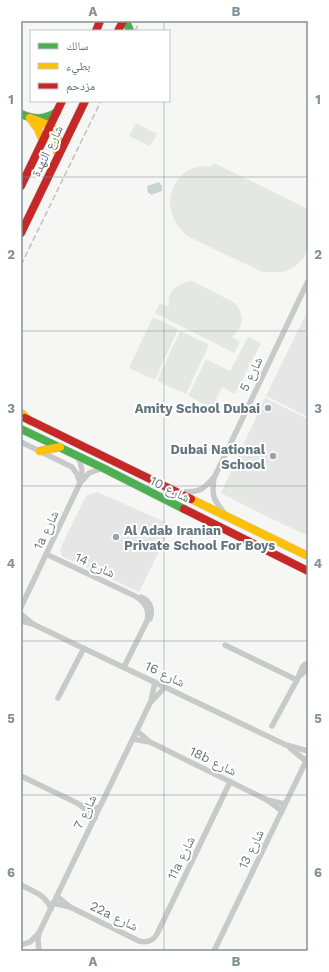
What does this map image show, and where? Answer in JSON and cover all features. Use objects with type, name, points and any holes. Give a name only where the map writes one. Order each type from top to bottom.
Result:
[{"type":"street","name":"شارع النهدة","points":[[21,186],[62,102]]},
{"type":"street","name":"شارع النهدة","points":[[21,233],[85,102]]},
{"type":"street","points":[[30,118],[42,119],[57,112]]},
{"type":"street","points":[[21,114],[50,126],[59,137],[59,146],[21,226]]},
{"type":"street","points":[[30,118],[38,126],[43,141]]},
{"type":"street","name":"شارع 5","points":[[175,492],[200,490],[215,476],[308,281]]},
{"type":"street","points":[[21,413],[30,421]]},
{"type":"street","name":"شارع 10","points":[[21,416],[308,556]]},
{"type":"street","name":"شارع 10","points":[[21,429],[308,570]]},
{"type":"street","points":[[21,442],[72,467],[77,474],[80,483]]},
{"type":"street","points":[[40,451],[60,447]]},
{"type":"street","name":"1a شارع","points":[[21,607],[80,483],[82,468],[76,455]]},
{"type":"street","name":"1a شارع","points":[[80,483],[89,473],[103,468]]},
{"type":"street","name":"شارع 5","points":[[215,476],[213,491],[215,501],[227,517]]},
{"type":"street","name":"شارع 14","points":[[46,554],[135,596],[146,607],[148,618],[124,667]]},
{"type":"street","name":"شارع 16","points":[[21,614],[33,624]]},
{"type":"street","name":"شارع 16","points":[[21,621],[33,624],[124,667],[286,746],[307,759]]},
{"type":"street","points":[[225,644],[297,680]]},
{"type":"street","points":[[58,698],[84,648]]},
{"type":"street","points":[[272,726],[302,668],[308,663]]},
{"type":"street","points":[[297,680],[308,669]]},
{"type":"street","name":"شارع 7","points":[[39,951],[39,933],[151,701],[155,682]]},
{"type":"street","name":"شارع 7","points":[[151,701],[165,687]]},
{"type":"street","name":"18b شارع","points":[[137,731],[150,742],[267,800],[282,811]]},
{"type":"street","name":"18b شارع","points":[[133,739],[150,742]]},
{"type":"street","name":"شارع 16","points":[[286,746],[308,751]]},
{"type":"street","name":"شارع 13","points":[[214,951],[307,759]]},
{"type":"street","points":[[21,776],[79,804],[100,808]]},
{"type":"street","name":"11a شارع","points":[[149,942],[155,937],[230,782]]},
{"type":"street","name":"18b شارع","points":[[267,800],[285,804]]},
{"type":"street","points":[[79,804],[95,818]]},
{"type":"street","points":[[21,886],[42,896],[52,906]]},
{"type":"street","name":"22a شارع","points":[[57,896],[70,907],[138,941],[149,942]]},
{"type":"street","name":"22a شارع","points":[[52,906],[70,907]]},
{"type":"street","name":"شارع 7","points":[[21,945],[30,942],[39,933]]},
{"type":"shaded area","points":[[136,123],[157,134],[150,146],[129,136]]},
{"type":"shaded area","points":[[214,163],[308,209],[308,250],[303,259],[294,267],[283,272],[262,272],[187,236],[178,226],[171,212],[170,205],[170,198],[175,184],[184,173],[191,169],[212,166]]},
{"type":"shaded area","points":[[159,182],[162,186],[162,191],[151,195],[148,193],[147,186]]},
{"type":"shaded area","points":[[192,281],[235,303],[238,308],[242,321],[239,329],[232,337],[240,342],[234,353],[155,313],[160,303],[169,307],[169,297],[177,286]]},
{"type":"shaded area","points":[[308,310],[308,417],[266,396]]},
{"type":"shaded area","points":[[153,317],[178,329],[155,380],[129,368]]},
{"type":"shaded area","points":[[180,331],[209,345],[186,394],[157,381]]},
{"type":"shaded area","points":[[248,337],[261,343],[235,394],[222,387],[212,408],[188,396],[206,359],[230,371],[228,375]]},
{"type":"shaded area","name":"Dubai National School","points":[[265,398],[308,419],[308,536],[221,493]]},
{"type":"shaded area","points":[[253,449],[263,454],[253,475],[243,471]]},
{"type":"shaded area","points":[[263,460],[270,463],[264,477],[257,474]]},
{"type":"shaded area","points":[[234,472],[267,488],[258,508],[225,492]]},
{"type":"shaded area","name":"Al Adab Iranian Private School For Boys","points":[[97,492],[172,525],[139,592],[62,556],[60,549],[86,496]]},
{"type":"railway","points":[[136,30],[140,21]]},
{"type":"railway","points":[[21,265],[101,102]]},
{"type":"traffic: fast","points":[[126,21],[130,30]]},
{"type":"traffic: fast","points":[[21,114],[35,118],[44,118],[57,112]]},
{"type":"traffic: fast","points":[[21,429],[184,509]]},
{"type":"traffic: slow","points":[[30,118],[38,129],[43,141]]},
{"type":"traffic: slow","points":[[30,118],[48,125],[56,132],[58,137],[57,151]]},
{"type":"traffic: slow","points":[[21,413],[30,421]]},
{"type":"traffic: slow","points":[[40,451],[60,447]]},
{"type":"traffic: slow","points":[[191,499],[308,556]]},
{"type":"traffic: jam","points":[[96,30],[100,21]]},
{"type":"traffic: jam","points":[[118,30],[123,21]]},
{"type":"traffic: jam","points":[[21,186],[62,102]]},
{"type":"traffic: jam","points":[[21,233],[85,102]]},
{"type":"traffic: jam","points":[[25,418],[191,499]]},
{"type":"traffic: jam","points":[[184,509],[308,571]]},
{"type":"place","name":"Amity School Dubai","points":[[268,408]]},
{"type":"place","name":"Dubai National School","points":[[273,456]]},
{"type":"place","name":"Al Adab Iranian Private School For Boys","points":[[116,537]]}]
